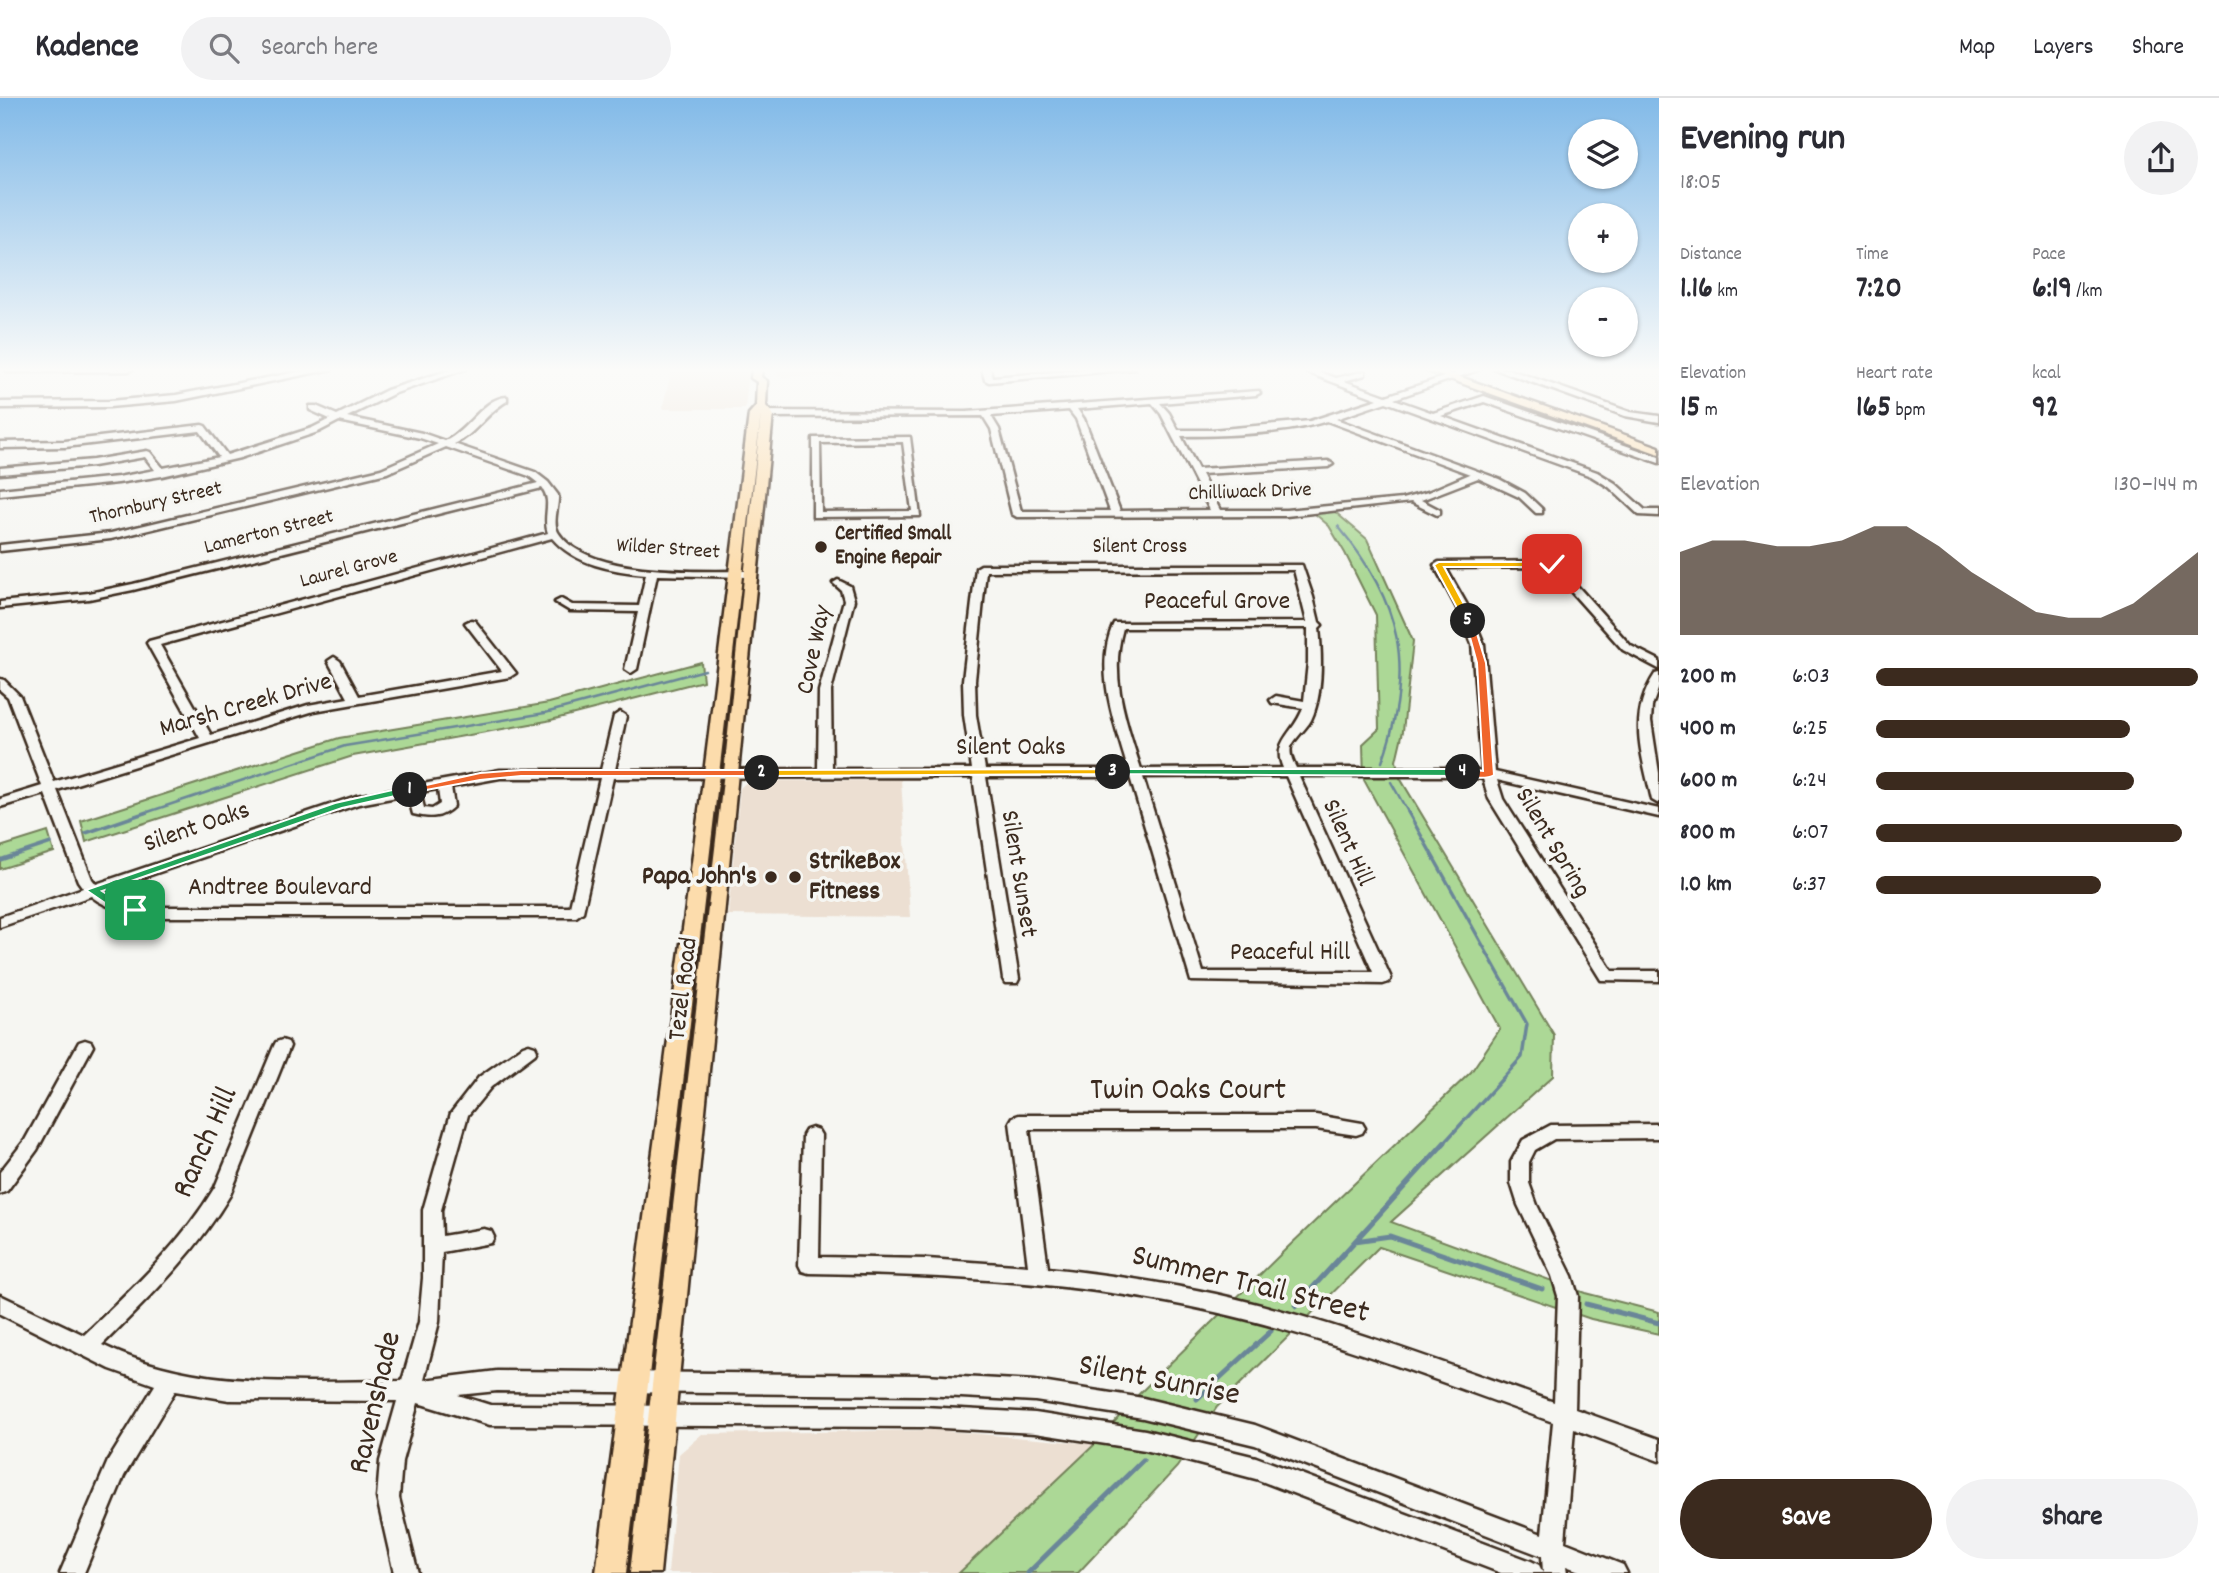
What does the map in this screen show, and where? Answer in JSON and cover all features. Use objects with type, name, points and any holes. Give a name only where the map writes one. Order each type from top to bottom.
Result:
[{"type":"main road","name":"Tezel Road","points":[[645,1573],[722,773],[736,574],[757,438]]},
{"type":"main road","name":"Tezel Road","points":[[611,1573],[629,1416],[752,574],[760,438]]},
{"type":"main road","points":[[1622,438],[1659,451]]},
{"type":"street","points":[[0,445],[65,444],[118,438]]},
{"type":"street","points":[[209,438],[225,459]]},
{"type":"street","points":[[0,492],[76,486],[162,473],[225,459],[294,438]]},
{"type":"street","points":[[422,438],[524,470],[545,484],[553,495],[551,523],[555,534]]},
{"type":"street","name":"Thornbury Street","points":[[0,548],[82,540],[138,530],[384,471],[459,438]]},
{"type":"street","name":"Chilliwack Drive","points":[[997,438],[1017,514],[1286,513],[1414,500],[1479,474]]},
{"type":"street","points":[[1087,438],[1117,515]]},
{"type":"street","points":[[1177,438],[1217,514]]},
{"type":"street","points":[[1380,438],[1479,474],[1514,490],[1539,511]]},
{"type":"street","points":[[1493,438],[1594,474],[1612,485],[1642,513],[1659,513]]},
{"type":"street","points":[[1595,438],[1659,460]]},
{"type":"street","points":[[864,439],[907,439],[917,514],[817,515],[816,440],[864,439]]},
{"type":"street","points":[[0,471],[93,463],[150,454],[162,473]]},
{"type":"street","points":[[1194,471],[1246,471],[1328,464]]},
{"type":"street","name":"Lamerton Street","points":[[0,605],[70,599],[133,587],[545,484]]},
{"type":"street","points":[[1414,500],[1437,512]]},
{"type":"street","name":"Wilder Street","points":[[555,534],[564,546],[590,559],[652,572],[752,574]]},
{"type":"street","name":"Laurel Grove","points":[[207,739],[153,643],[555,534]]},
{"type":"street","name":"Silent Spring","points":[[1659,664],[1626,648],[1552,564],[1439,565],[1465,612],[1478,644],[1489,775],[1502,810],[1607,976],[1659,976]]},
{"type":"street","name":"Silent Cross","points":[[981,568],[1298,567]]},
{"type":"street","name":"Silent Hill","points":[[1298,567],[1315,625],[1310,706],[1300,729],[1285,747],[1285,760],[1383,978]]},
{"type":"street","name":"Silent Sunset","points":[[981,568],[969,680],[971,715],[1012,979]]},
{"type":"street","points":[[631,669],[652,572]]},
{"type":"street","name":"Cove Way","points":[[825,773],[825,691],[849,600],[846,588],[838,583]]},
{"type":"street","points":[[561,602],[570,608],[644,609]]},
{"type":"street","name":"Marsh Creek Drive","points":[[0,803],[312,708],[510,673],[471,622]]},
{"type":"street","name":"Peaceful Grove","points":[[1134,772],[1119,723],[1111,683],[1112,647],[1118,625],[1315,625]]},
{"type":"street","points":[[334,661],[355,699]]},
{"type":"street","points":[[1659,677],[1645,702],[1643,718],[1644,735],[1659,800]]},
{"type":"street","points":[[0,683],[14,696],[80,873],[92,890]]},
{"type":"street","points":[[1276,700],[1310,706]]},
{"type":"street","points":[[606,773],[620,716]]},
{"type":"street","name":"Peaceful Hill","points":[[1134,772],[1197,977],[1383,978]]},
{"type":"street","name":"Silent Oaks","points":[[0,922],[356,800],[500,774],[1443,772],[1489,775],[1659,813]]},
{"type":"street","name":"Andtree Boulevard","points":[[92,890],[115,904],[159,912],[576,912],[606,773]]},
{"type":"street","points":[[413,789],[418,811],[434,814],[447,806],[444,783]]},
{"type":"street","name":"Ranch Hill","points":[[86,1347],[179,1254],[213,1209],[282,1045]]},
{"type":"street","points":[[0,1186],[31,1145],[85,1046]]},
{"type":"street","name":"Ravenshade","points":[[406,1573],[388,1498],[391,1461],[429,1322],[433,1278],[432,1210],[460,1113],[485,1082],[529,1050]]},
{"type":"street","name":"Twin Oaks Court","points":[[1039,1273],[1019,1122],[1316,1122],[1356,1128]]},
{"type":"street","points":[[1555,1573],[1552,1548],[1565,1416],[1568,1298],[1564,1278],[1522,1191],[1518,1175],[1519,1160],[1524,1149],[1536,1138],[1551,1132],[1659,1131]]},
{"type":"street","name":"Summer Trail Street","points":[[812,1135],[809,1265],[925,1266],[1039,1273],[1135,1287],[1275,1318],[1425,1366],[1659,1450]]},
{"type":"street","points":[[432,1246],[484,1237]]},
{"type":"street","points":[[0,1304],[117,1362],[170,1380],[229,1390],[409,1391],[490,1415],[924,1417],[1035,1423],[1145,1440],[1256,1468],[1531,1573]]},
{"type":"street","points":[[72,1573],[116,1469],[170,1380]]},
{"type":"street","name":"Silent Sunrise","points":[[409,1391],[497,1381],[952,1387],[1035,1391],[1143,1408],[1255,1435],[1615,1573]]},
{"type":"shaded area","points":[[901,780],[910,917],[728,915],[740,788],[748,781]]},
{"type":"shaded area","points":[[934,1430],[1095,1444],[959,1573],[668,1573],[679,1454],[702,1434]]},
{"type":"green space","points":[[1334,511],[1367,539],[1413,641],[1403,731],[1396,761],[1400,778],[1554,1035],[1553,1076],[1391,1222],[1585,1293],[1659,1312],[1659,1334],[1591,1319],[1379,1247],[1217,1407],[1177,1467],[1078,1573],[959,1573],[1095,1444],[1139,1394],[1471,1072],[1500,1029],[1364,780],[1363,744],[1379,729],[1376,615],[1329,526],[1314,513]]},
{"type":"green space","points":[[701,662],[703,681],[547,721],[353,756],[86,842],[81,821],[339,738],[549,703]]},
{"type":"green space","points":[[48,832],[54,852],[0,869],[0,847]]},
{"type":"waterway","points":[[1338,526],[1376,582],[1389,609],[1396,637],[1400,666],[1398,696],[1382,762]]},
{"type":"waterway","points":[[142,814],[345,746],[545,713],[705,670]]},
{"type":"waterway","points":[[1391,782],[1409,814]]},
{"type":"waterway","points":[[86,833],[147,812]]},
{"type":"waterway","points":[[1408,812],[1527,1024],[1522,1057],[1444,1143]]},
{"type":"waterway","points":[[0,860],[51,843]]},
{"type":"waterway","points":[[1355,1241],[1445,1142]]},
{"type":"waterway","points":[[1355,1241],[1390,1236],[1542,1289]]},
{"type":"waterway","points":[[1296,1306],[1355,1241]]},
{"type":"waterway","points":[[1586,1304],[1659,1323]]},
{"type":"waterway","points":[[1197,1399],[1271,1331]]},
{"type":"waterway","points":[[1028,1573],[1143,1460]]},
{"type":"place","name":"Certified Small Engine Repair","points":[[821,547]]},
{"type":"place","name":"Papa John's","points":[[771,877]]},
{"type":"place","name":"StrikeBox Fitness","points":[[795,877]]},
{"type":"route","points":[[135,910],[115,904],[92,890],[356,800],[500,774],[1462,772],[1489,775],[1478,644],[1465,612],[1439,565],[1552,564]]}]
